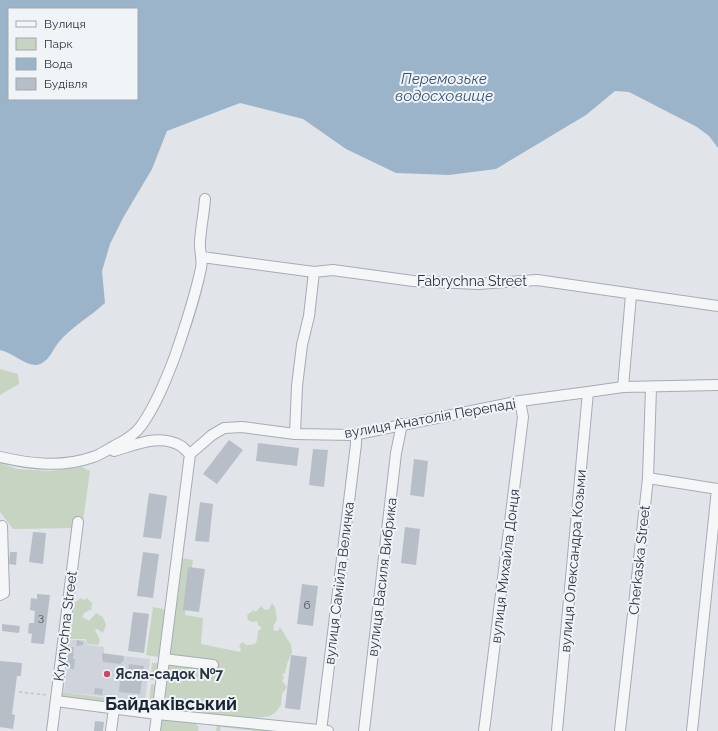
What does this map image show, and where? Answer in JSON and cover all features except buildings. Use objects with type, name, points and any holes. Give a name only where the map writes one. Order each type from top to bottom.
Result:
[{"type":"street","points":[[94,457],[131,436],[140,427],[161,392],[184,330],[202,267],[200,243],[205,199]]},
{"type":"street","name":"Fabrychna Street","points":[[202,257],[314,272],[333,270],[420,282],[478,284],[537,280],[631,295],[718,306]]},
{"type":"street","points":[[295,434],[297,386],[302,345],[309,316],[314,272]]},
{"type":"street","points":[[624,387],[631,295]]},
{"type":"street","name":"вулиця Анатолія Перепаді","points":[[190,454],[212,435],[224,428],[242,426],[295,434],[356,434],[520,401],[624,387],[650,388],[718,385]]},
{"type":"street","name":"Cherkaska Street","points":[[620,731],[648,478],[650,388]]},
{"type":"street","name":"вулиця Олександра Козьми","points":[[557,731],[588,392]]},
{"type":"street","name":"вулиця Михайла Донця","points":[[484,731],[523,417],[520,401]]},
{"type":"street","name":"вулиця Василя Вибрика","points":[[364,731],[395,461],[402,424]]},
{"type":"street","name":"вулиця Самійла Величка","points":[[323,731],[356,434]]},
{"type":"street","points":[[0,457],[22,462],[62,464],[94,457],[155,440],[171,442],[181,446],[190,454],[155,731]]},
{"type":"street","points":[[648,478],[718,489],[692,731]]},
{"type":"street","name":"Krynychna Street","points":[[52,731],[78,522]]},
{"type":"street","points":[[0,595],[4,593],[2,526]]},
{"type":"street","points":[[164,659],[213,665]]},
{"type":"street","points":[[56,698],[157,714],[323,731]]},
{"type":"street","points":[[112,731],[114,708]]},
{"type":"path","points":[[19,692],[56,698]]},
{"type":"shaded area","name":"Ясла-садок №7","points":[[70,640],[85,640],[87,645],[104,647],[104,654],[150,659],[145,701],[64,692]]},
{"type":"green space","points":[[0,369],[18,374],[19,384],[0,395]]},
{"type":"green space","points":[[0,463],[17,469],[49,471],[82,467],[90,471],[82,528],[13,529],[0,512]]},
{"type":"green space","points":[[181,558],[193,560],[185,615],[203,618],[201,644],[240,652],[241,649],[239,646],[242,642],[247,645],[255,644],[258,631],[262,628],[258,625],[257,621],[252,622],[248,620],[247,615],[254,610],[256,612],[261,606],[265,610],[269,609],[272,603],[275,607],[277,620],[273,630],[278,631],[280,627],[291,645],[292,652],[285,673],[282,674],[284,678],[282,681],[287,687],[282,694],[281,705],[276,712],[270,716],[255,718],[168,710],[163,705],[164,678],[170,664],[170,650]]},
{"type":"green space","points":[[81,598],[84,600],[87,598],[93,604],[91,606],[92,609],[84,613],[82,617],[89,621],[96,613],[103,617],[106,625],[103,633],[97,629],[95,630],[100,640],[98,645],[87,644],[86,639],[70,639],[63,692],[145,703],[145,705],[135,707],[58,698],[71,602],[74,603]]},
{"type":"green space","points":[[153,607],[163,609],[165,612],[159,657],[146,655]]},
{"type":"green space","points":[[152,663],[158,663],[156,680],[150,680]]},
{"type":"green space","points":[[153,684],[155,686],[153,702],[149,705],[151,685]]},
{"type":"green space","points":[[163,719],[195,723],[199,727],[198,731],[158,731],[160,722]]},
{"type":"green space","points":[[217,725],[301,731],[256,731],[221,727],[220,731],[216,731]]},
{"type":"water","name":"Перемозьке водосховище","points":[[0,0],[718,0],[718,148],[709,136],[697,127],[629,92],[615,91],[586,115],[496,169],[449,175],[396,173],[346,149],[303,119],[240,103],[167,131],[152,169],[123,218],[110,244],[102,271],[105,303],[63,337],[47,359],[41,364],[32,365],[5,351],[0,350]]},
{"type":"place","name":"Ясла-садок №7","points":[[107,674]]},
{"type":"district","name":"Байдаківський","points":[[171,704]]}]
